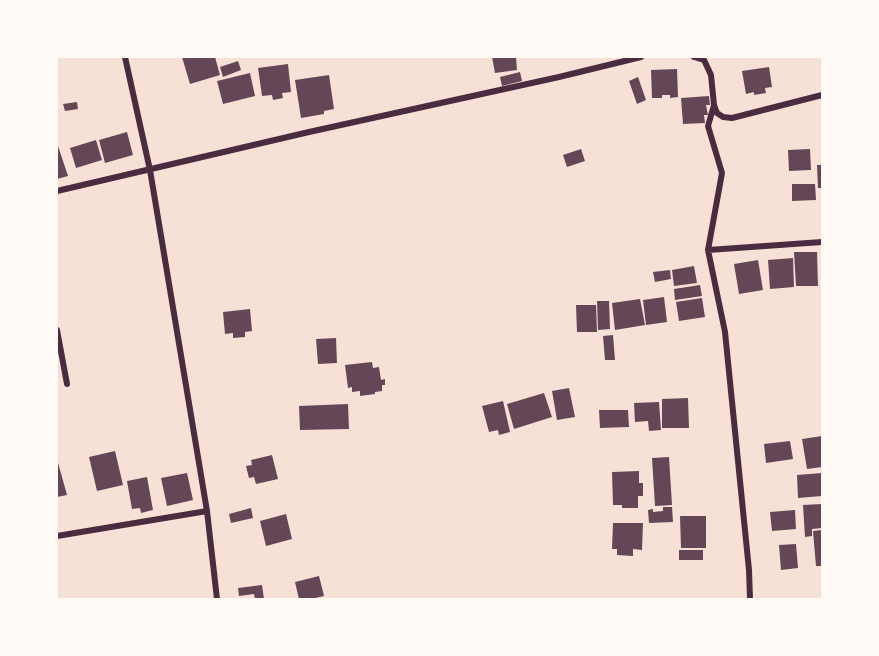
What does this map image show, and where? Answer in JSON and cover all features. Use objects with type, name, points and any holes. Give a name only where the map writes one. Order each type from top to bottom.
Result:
[{"type":"street","points":[[125,57],[150,170],[207,511],[216,599]]},
{"type":"street","points":[[57,190],[641,57]]},
{"type":"street","points":[[694,57],[704,58],[711,75],[714,105],[717,113],[723,117],[732,118],[822,95]]},
{"type":"street","points":[[714,105],[708,126],[722,173],[708,250],[725,332],[750,599]]},
{"type":"street","points":[[708,250],[822,242]]},
{"type":"street","points":[[57,330],[67,384]]},
{"type":"street","points":[[57,536],[207,511]]},
{"type":"building","points":[[182,57],[215,57],[220,75],[190,84]]},
{"type":"building","points":[[492,57],[516,57],[517,70],[495,73]]},
{"type":"building","points":[[238,61],[241,70],[223,77],[220,67]]},
{"type":"building","points":[[288,64],[291,92],[282,93],[283,98],[273,100],[272,95],[262,96],[258,68]]},
{"type":"building","points":[[769,67],[772,87],[765,88],[766,93],[746,94],[742,71]]},
{"type":"building","points":[[677,69],[678,97],[670,98],[670,95],[662,95],[662,98],[652,98],[651,70]]},
{"type":"building","points":[[520,72],[522,81],[502,86],[500,77]]},
{"type":"building","points":[[250,73],[255,96],[223,104],[217,81]]},
{"type":"building","points":[[329,75],[334,109],[324,111],[324,114],[301,118],[295,80]]},
{"type":"building","points":[[638,77],[646,100],[637,104],[629,81]]},
{"type":"building","points":[[709,96],[710,105],[706,105],[708,115],[704,115],[705,123],[683,124],[681,98]]},
{"type":"building","points":[[77,102],[78,109],[65,111],[63,104]]},
{"type":"building","points":[[127,132],[133,155],[105,163],[99,140]]},
{"type":"building","points":[[96,140],[102,160],[76,168],[70,148]]},
{"type":"building","points":[[57,143],[68,176],[57,179]]},
{"type":"building","points":[[581,149],[585,161],[567,167],[563,155]]},
{"type":"building","points":[[810,149],[811,170],[789,171],[788,150]]},
{"type":"building","points":[[817,165],[822,165],[822,188],[818,188]]},
{"type":"building","points":[[792,184],[815,184],[816,200],[792,201]]},
{"type":"building","points":[[794,252],[817,252],[818,286],[796,286]]},
{"type":"building","points":[[793,258],[794,287],[770,289],[768,260]]},
{"type":"building","points":[[758,260],[763,290],[739,294],[734,264]]},
{"type":"building","points":[[694,266],[697,283],[674,286],[672,270]]},
{"type":"building","points":[[670,270],[671,279],[655,282],[653,272]]},
{"type":"building","points":[[700,285],[702,296],[675,300],[674,289]]},
{"type":"building","points":[[664,297],[667,322],[646,325],[643,300]]},
{"type":"building","points":[[702,298],[705,317],[679,321],[676,302]]},
{"type":"building","points":[[640,299],[645,325],[615,330],[612,303]]},
{"type":"building","points":[[597,301],[609,301],[610,329],[598,330]]},
{"type":"building","points":[[576,305],[596,305],[597,332],[577,332]]},
{"type":"building","points":[[250,309],[252,331],[245,332],[245,337],[233,338],[233,333],[225,334],[223,312]]},
{"type":"building","points":[[613,335],[615,360],[605,360],[603,336]]},
{"type":"building","points":[[336,338],[337,363],[318,364],[316,339]]},
{"type":"building","points":[[372,362],[373,368],[379,367],[381,380],[385,379],[382,391],[360,396],[360,391],[352,392],[352,387],[348,388],[345,365]]},
{"type":"building","points":[[569,388],[575,417],[557,420],[552,391]]},
{"type":"building","points":[[544,393],[552,417],[514,429],[507,404]]},
{"type":"building","points":[[688,398],[689,428],[662,428],[662,399]]},
{"type":"building","points":[[503,401],[510,432],[499,435],[498,430],[489,432],[482,406]]},
{"type":"building","points":[[659,402],[661,430],[649,431],[648,421],[635,422],[634,403]]},
{"type":"building","points":[[348,404],[349,429],[300,430],[299,406]]},
{"type":"building","points":[[599,410],[628,410],[629,427],[600,428]]},
{"type":"building","points":[[822,436],[822,467],[807,469],[802,439]]},
{"type":"building","points":[[790,441],[793,459],[766,463],[764,444]]},
{"type":"building","points":[[115,451],[123,485],[97,491],[89,457]]},
{"type":"building","points":[[272,455],[278,479],[256,484],[254,477],[249,478],[246,466],[252,465],[251,460]]},
{"type":"building","points":[[669,457],[672,505],[655,506],[652,458]]},
{"type":"building","points":[[57,459],[67,495],[57,497]]},
{"type":"building","points":[[639,471],[639,483],[643,483],[643,496],[638,496],[638,508],[622,508],[622,505],[613,505],[612,472]]},
{"type":"building","points":[[187,473],[193,500],[167,506],[161,478]]},
{"type":"building","points":[[822,473],[822,496],[798,498],[797,475]]},
{"type":"building","points":[[147,477],[153,510],[141,513],[140,508],[132,509],[127,481]]},
{"type":"building","points":[[822,504],[822,528],[812,529],[812,536],[805,537],[803,505]]},
{"type":"building","points":[[663,507],[672,507],[673,522],[649,523],[648,510],[663,511]]},
{"type":"building","points":[[251,508],[253,518],[231,523],[229,514]]},
{"type":"building","points":[[795,510],[796,529],[772,531],[770,512]]},
{"type":"building","points":[[286,514],[292,539],[266,546],[260,521]]},
{"type":"building","points":[[680,516],[706,516],[706,548],[681,548]]},
{"type":"building","points":[[613,523],[643,523],[642,550],[633,549],[633,556],[617,555],[617,549],[612,549]]},
{"type":"building","points":[[822,530],[822,566],[816,566],[813,531]]},
{"type":"building","points":[[796,544],[798,568],[781,570],[779,545]]},
{"type":"building","points":[[679,550],[703,550],[703,560],[679,560]]},
{"type":"building","points":[[319,576],[324,596],[299,599],[295,582]]},
{"type":"building","points":[[262,585],[264,599],[255,599],[254,594],[239,596],[238,588]]}]
